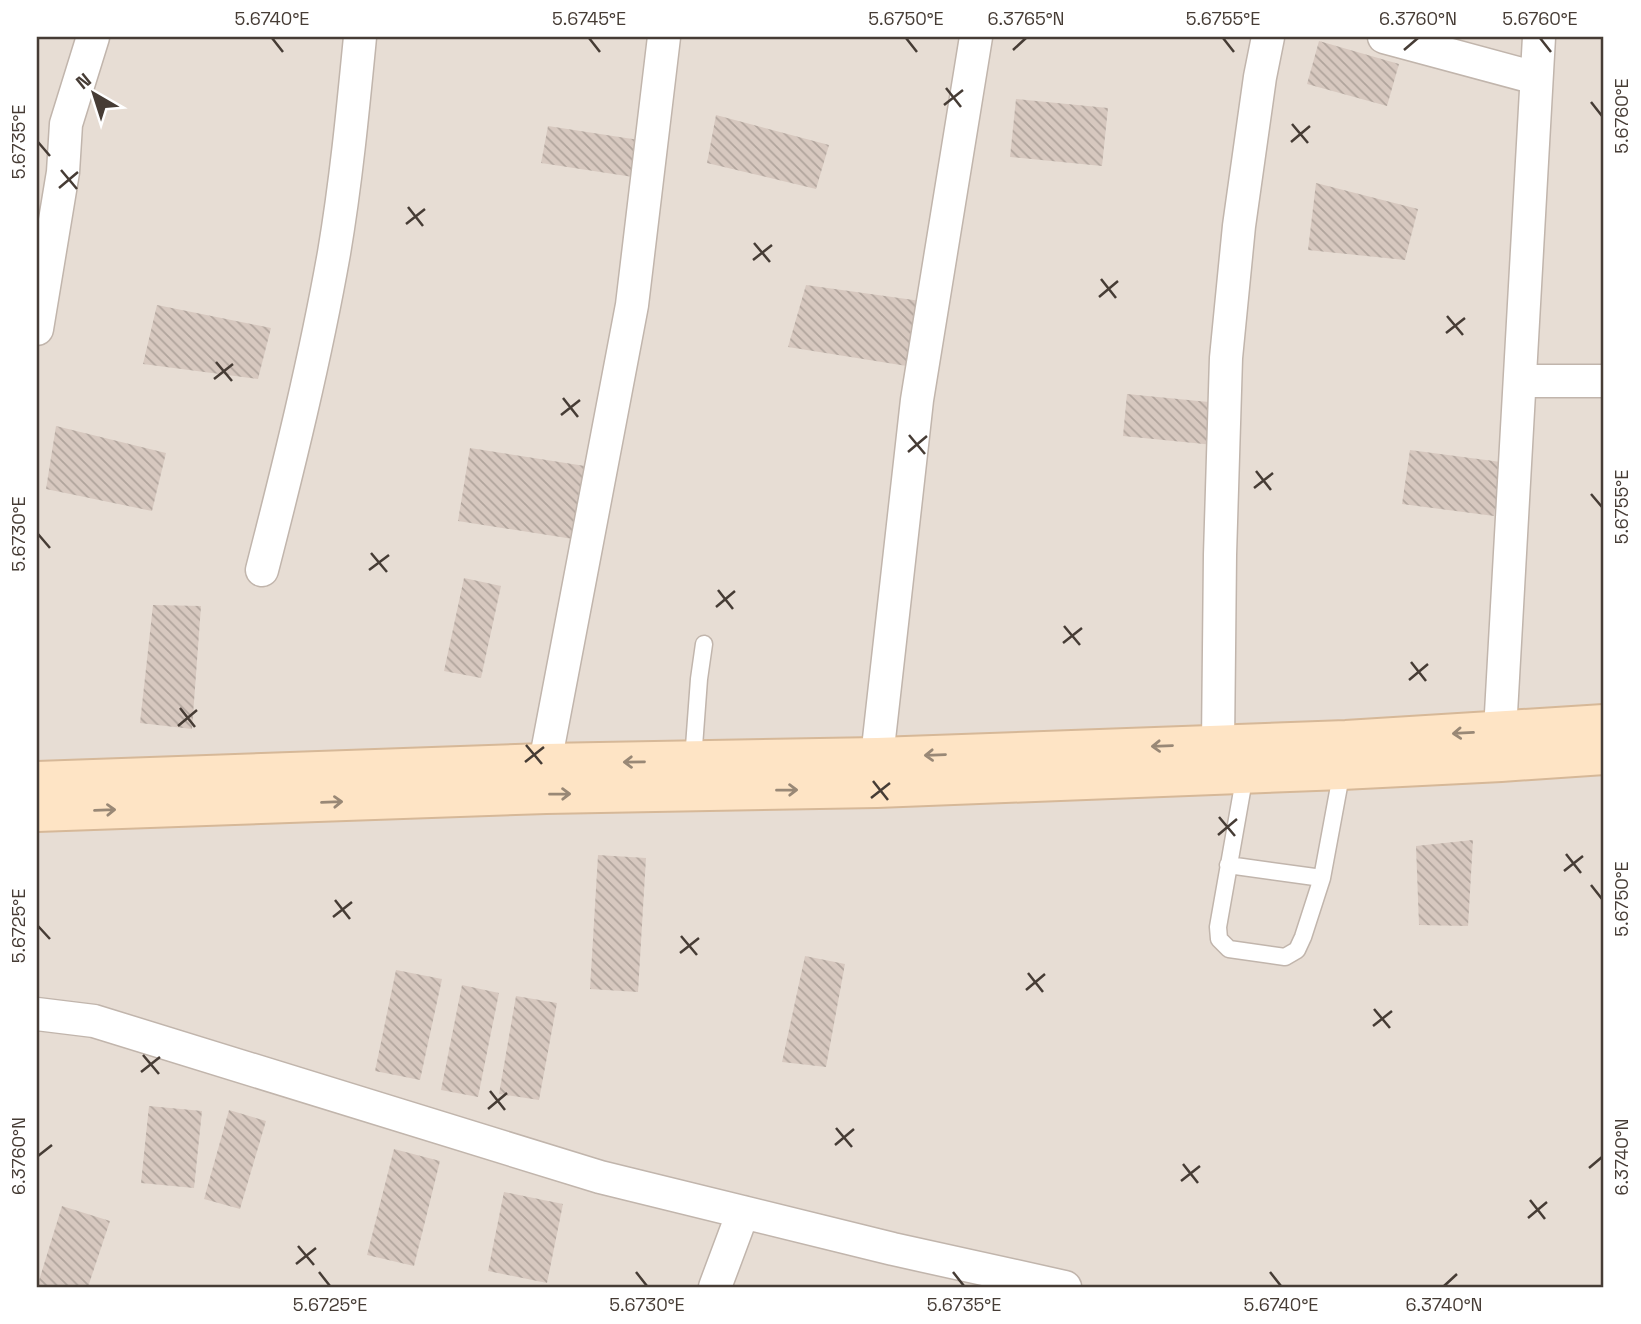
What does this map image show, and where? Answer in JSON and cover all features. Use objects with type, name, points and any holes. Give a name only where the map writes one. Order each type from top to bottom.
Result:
[{"type":"street","points":[[37,329],[64,172],[66,124],[93,37]]},
{"type":"street","points":[[262,570],[292,454],[334,252],[360,37]]},
{"type":"street","points":[[545,764],[632,306],[664,37]]},
{"type":"street","points":[[877,757],[917,400],[976,37]]},
{"type":"street","points":[[1218,744],[1226,358],[1239,226],[1268,37]]},
{"type":"street","points":[[1384,37],[1536,78]]},
{"type":"street","points":[[1500,731],[1539,37]]},
{"type":"street","points":[[1520,381],[1604,381]]},
{"type":"street","points":[[37,781],[545,764],[877,757],[1346,740],[1604,724]]},
{"type":"street","points":[[37,812],[533,795],[877,788],[1342,770],[1604,754]]},
{"type":"street","points":[[37,1014],[93,1021],[600,1177],[893,1249],[1065,1287]]},
{"type":"street","points":[[715,1287],[743,1212]]},
{"type":"lane","points":[[693,760],[704,644]]},
{"type":"lane","points":[[1245,774],[1218,926],[1219,939],[1229,949],[1284,957],[1297,950],[1322,878],[1342,770]]},
{"type":"lane","points":[[1228,865],[1322,878]]},
{"type":"shaded area","points":[[37,37],[1604,37],[1604,1287],[37,1287]]},
{"type":"building","points":[[1319,41],[1399,64],[1387,106],[1307,84]]},
{"type":"building","points":[[1016,99],[1108,108],[1102,166],[1010,157]]},
{"type":"building","points":[[716,115],[829,145],[816,189],[707,163]]},
{"type":"building","points":[[548,126],[639,140],[633,177],[541,163]]},
{"type":"building","points":[[1316,183],[1418,209],[1405,260],[1308,250]]},
{"type":"building","points":[[806,285],[928,302],[913,367],[788,347]]},
{"type":"building","points":[[157,305],[271,328],[258,379],[143,364]]},
{"type":"building","points":[[1127,394],[1219,403],[1214,445],[1123,436]]},
{"type":"building","points":[[56,426],[166,453],[152,511],[46,489]]},
{"type":"building","points":[[470,448],[585,466],[573,539],[458,521]]},
{"type":"building","points":[[1410,450],[1501,462],[1494,516],[1402,504]]},
{"type":"building","points":[[464,578],[501,586],[481,678],[444,671]]},
{"type":"building","points":[[153,605],[201,606],[192,729],[140,723]]},
{"type":"building","points":[[1473,840],[1468,926],[1419,925],[1416,846]]},
{"type":"building","points":[[598,855],[646,858],[638,992],[590,989]]},
{"type":"building","points":[[805,956],[845,964],[826,1067],[782,1062]]},
{"type":"building","points":[[396,970],[442,979],[420,1080],[375,1071]]},
{"type":"building","points":[[462,985],[499,993],[478,1097],[441,1090]]},
{"type":"building","points":[[516,996],[557,1003],[539,1100],[499,1094]]},
{"type":"building","points":[[149,1106],[202,1111],[194,1188],[141,1183]]},
{"type":"building","points":[[229,1110],[266,1121],[240,1209],[204,1199]]},
{"type":"building","points":[[394,1149],[440,1161],[414,1266],[367,1255]]},
{"type":"building","points":[[504,1192],[563,1204],[547,1283],[488,1271]]},
{"type":"building","points":[[62,1206],[110,1221],[88,1287],[37,1287]]}]
